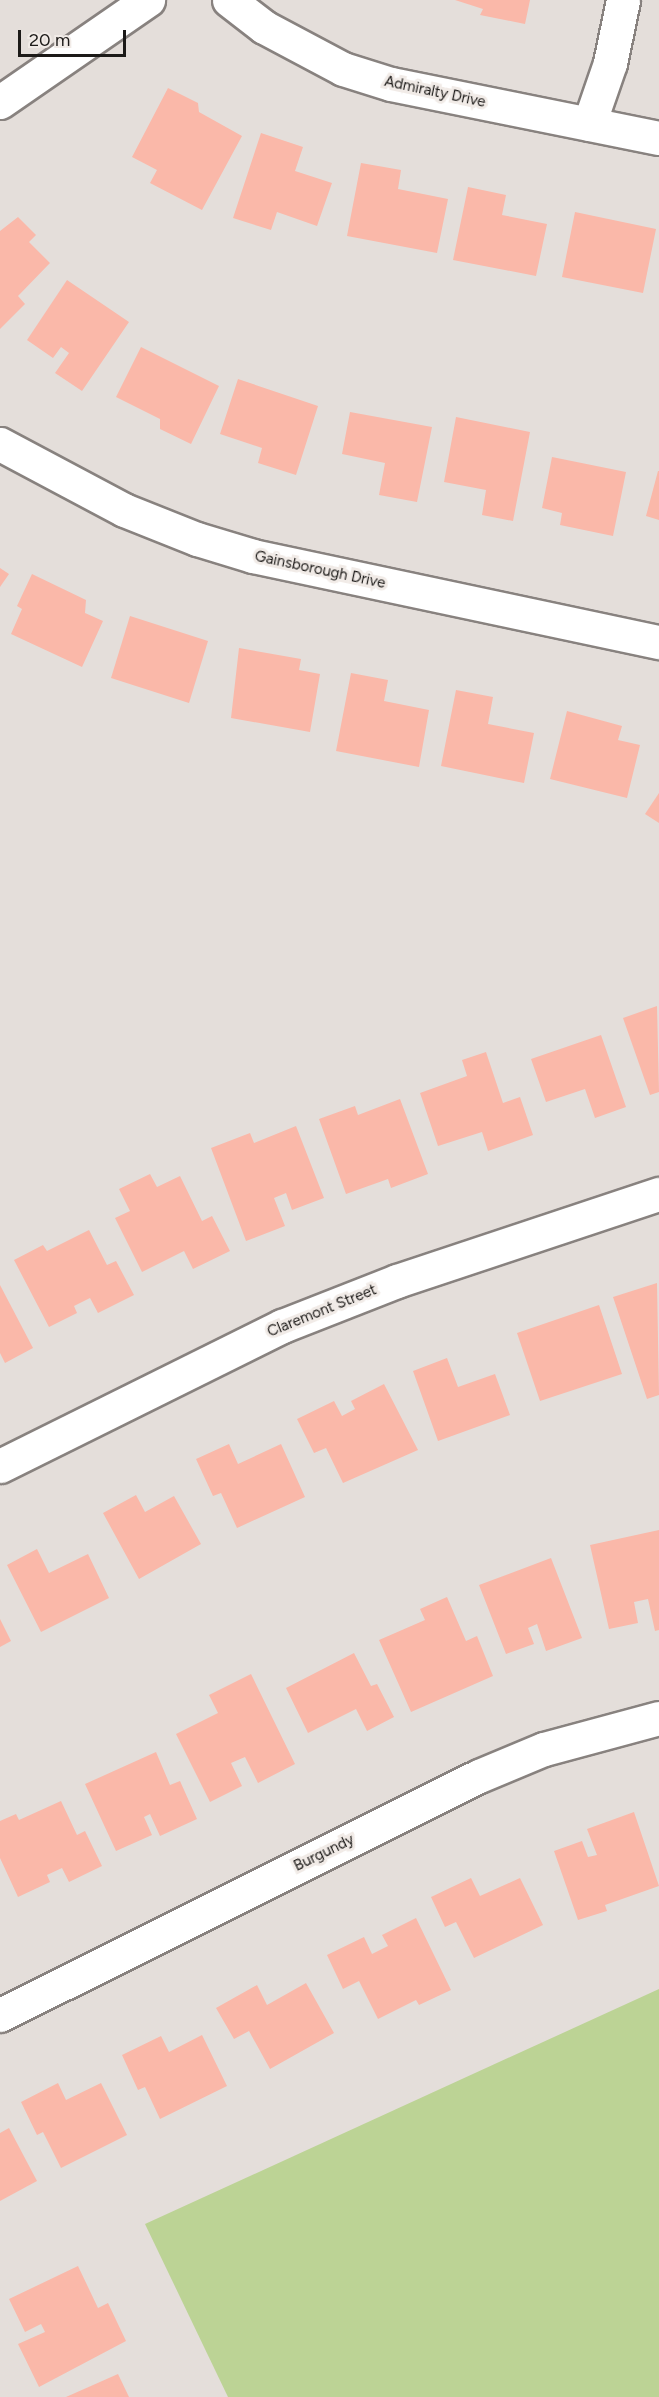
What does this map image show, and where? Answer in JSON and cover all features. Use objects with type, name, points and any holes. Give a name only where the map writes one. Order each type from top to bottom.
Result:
[{"type":"street","points":[[0,102],[148,0]]},
{"type":"street","name":"Admiralty Drive","points":[[229,0],[264,27],[343,69],[391,84],[659,138]]},
{"type":"street","points":[[589,124],[610,63],[623,0]]},
{"type":"street","name":"Gainsborough Drive","points":[[0,444],[124,510],[197,539],[254,556],[659,642]]},
{"type":"street","name":"Claremont Street","points":[[0,1466],[282,1326],[397,1281],[659,1194]]},
{"type":"street","name":"Burgundy","points":[[0,2015],[479,1776],[544,1749],[659,1718]]},
{"type":"green space","points":[[659,1989],[659,2397],[228,2397],[145,2224]]},
{"type":"building","points":[[455,0],[530,0],[525,24],[480,15],[483,9]]},
{"type":"building","points":[[168,88],[198,103],[199,112],[242,136],[202,210],[150,183],[157,170],[132,157]]},
{"type":"building","points":[[261,133],[303,147],[295,171],[332,183],[317,226],[277,212],[271,230],[233,218]]},
{"type":"building","points":[[361,163],[401,170],[398,189],[448,199],[437,253],[347,236]]},
{"type":"building","points":[[468,187],[506,195],[502,215],[547,224],[536,276],[453,260]]},
{"type":"building","points":[[575,212],[656,229],[643,293],[562,277]]},
{"type":"building","points":[[18,217],[36,235],[29,242],[50,263],[18,296],[25,304],[0,329],[0,231]]},
{"type":"building","points":[[67,280],[129,322],[82,391],[55,373],[69,353],[61,347],[53,358],[27,340]]},
{"type":"building","points":[[141,347],[219,386],[191,444],[160,429],[160,419],[116,397]]},
{"type":"building","points":[[238,379],[318,406],[296,475],[258,463],[262,448],[220,434]]},
{"type":"building","points":[[350,412],[432,427],[417,502],[379,495],[385,463],[342,454]]},
{"type":"building","points":[[456,417],[530,432],[513,521],[482,515],[486,490],[444,482]]},
{"type":"building","points":[[552,457],[626,472],[613,536],[560,525],[562,513],[542,508]]},
{"type":"building","points":[[659,471],[659,520],[646,516]]},
{"type":"building","points":[[0,568],[9,574],[0,587]]},
{"type":"building","points":[[32,574],[86,600],[85,613],[103,621],[82,667],[11,634],[22,609],[17,606]]},
{"type":"building","points":[[130,616],[208,641],[189,703],[111,678]]},
{"type":"building","points":[[239,648],[301,659],[299,670],[320,674],[310,732],[231,718]]},
{"type":"building","points":[[351,673],[388,680],[384,701],[429,710],[419,767],[336,751]]},
{"type":"building","points":[[456,690],[493,697],[488,724],[534,733],[524,783],[441,766]]},
{"type":"building","points":[[567,711],[622,726],[618,740],[640,745],[627,798],[550,779]]},
{"type":"building","points":[[659,793],[659,823],[645,814]]},
{"type":"building","points":[[657,1006],[659,1092],[650,1095],[623,1018]]},
{"type":"building","points":[[601,1035],[626,1107],[595,1118],[585,1089],[546,1102],[531,1059]]},
{"type":"building","points":[[486,1052],[503,1103],[520,1097],[533,1135],[488,1151],[482,1132],[438,1146],[420,1093],[467,1076],[462,1060]]},
{"type":"building","points":[[400,1099],[428,1174],[391,1188],[388,1179],[346,1194],[319,1119],[355,1106],[358,1115]]},
{"type":"building","points":[[296,1126],[324,1198],[292,1210],[286,1193],[274,1198],[285,1226],[246,1241],[211,1148],[250,1133],[254,1143]]},
{"type":"building","points":[[150,1174],[157,1187],[180,1176],[202,1221],[212,1216],[230,1251],[193,1269],[184,1251],[142,1272],[115,1218],[130,1211],[119,1189]]},
{"type":"building","points":[[89,1230],[107,1265],[116,1261],[134,1295],[98,1313],[90,1298],[74,1306],[77,1313],[49,1327],[14,1260],[43,1245],[47,1251]]},
{"type":"building","points":[[657,1283],[659,1395],[647,1399],[613,1297]]},
{"type":"building","points":[[0,1285],[33,1348],[5,1363],[0,1353]]},
{"type":"building","points":[[599,1305],[622,1374],[540,1401],[517,1333]]},
{"type":"building","points":[[447,1358],[458,1387],[495,1374],[510,1415],[438,1441],[413,1371]]},
{"type":"building","points":[[384,1384],[418,1450],[343,1483],[326,1448],[314,1453],[297,1419],[334,1401],[342,1416],[355,1409],[351,1401]]},
{"type":"building","points":[[229,1444],[238,1464],[281,1444],[305,1497],[237,1528],[221,1493],[213,1496],[196,1459]]},
{"type":"building","points":[[136,1495],[145,1512],[174,1496],[201,1544],[139,1579],[103,1513]]},
{"type":"building","points":[[659,1530],[659,1630],[655,1631],[648,1599],[634,1602],[638,1623],[609,1629],[590,1545]]},
{"type":"building","points":[[37,1549],[49,1573],[88,1554],[109,1598],[41,1632],[7,1565]]},
{"type":"building","points":[[551,1558],[582,1638],[546,1651],[537,1624],[528,1628],[534,1644],[506,1654],[479,1585]]},
{"type":"building","points":[[447,1597],[466,1641],[477,1636],[493,1676],[411,1712],[379,1640],[425,1620],[420,1609]]},
{"type":"building","points":[[0,1619],[11,1641],[0,1647]]},
{"type":"building","points":[[354,1653],[371,1686],[377,1684],[394,1717],[367,1731],[356,1709],[308,1733],[286,1688]]},
{"type":"building","points":[[251,1674],[295,1764],[258,1783],[245,1757],[231,1763],[242,1786],[210,1802],[176,1734],[218,1713],[209,1695]]},
{"type":"building","points":[[156,1752],[170,1785],[180,1781],[197,1819],[160,1836],[150,1814],[144,1817],[152,1835],[116,1851],[85,1784]]},
{"type":"building","points":[[61,1801],[77,1835],[85,1831],[102,1866],[69,1882],[62,1868],[47,1875],[50,1882],[18,1897],[0,1858],[0,1821],[16,1814],[19,1820]]},
{"type":"building","points":[[634,1812],[659,1886],[605,1905],[607,1911],[578,1920],[554,1851],[582,1841],[588,1857],[597,1855],[587,1829]]},
{"type":"building","points":[[471,1878],[480,1896],[520,1878],[543,1925],[474,1958],[456,1922],[445,1927],[431,1897]]},
{"type":"building","points":[[416,1918],[451,1990],[419,2005],[416,2000],[378,2019],[359,1981],[343,1989],[327,1955],[364,1937],[372,1954],[388,1946],[382,1935]]},
{"type":"building","points":[[306,1983],[334,2033],[270,2069],[249,2031],[234,2039],[216,2008],[257,1985],[267,2005]]},
{"type":"building","points":[[202,2035],[227,2086],[160,2119],[145,2087],[138,2090],[122,2055],[161,2036],[169,2052]]},
{"type":"building","points":[[58,2083],[66,2100],[101,2083],[127,2135],[61,2168],[43,2132],[37,2135],[21,2102]]},
{"type":"building","points":[[9,2128],[37,2181],[0,2201],[0,2133]]},
{"type":"building","points":[[78,2266],[98,2308],[108,2303],[126,2341],[39,2387],[18,2344],[45,2332],[41,2324],[25,2332],[9,2299]]},
{"type":"building","points":[[118,2374],[129,2397],[66,2397]]}]
